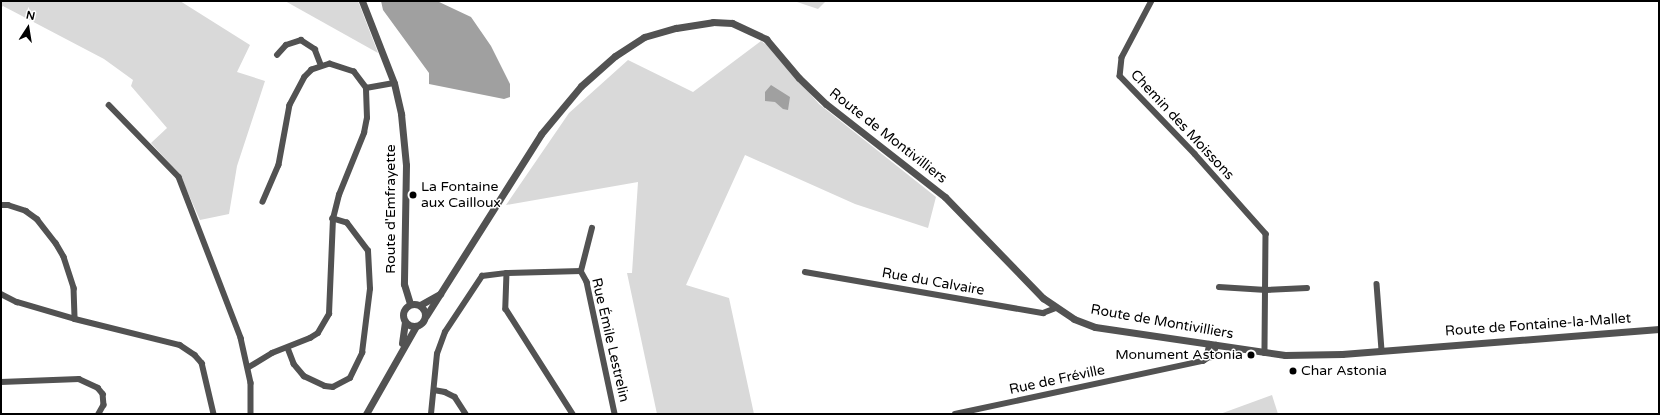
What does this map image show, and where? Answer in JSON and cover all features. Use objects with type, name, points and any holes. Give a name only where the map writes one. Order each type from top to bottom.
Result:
[{"type":"street","name":"Route d'Emfrayette","points":[[362,1],[394,83],[401,114],[406,165],[404,284],[410,304]]},
{"type":"street","name":"Chemin des Moissons","points":[[1152,1],[1122,58],[1120,76],[1195,154],[1266,234],[1266,290]]},
{"type":"street","name":"Route de Montivilliers","points":[[426,316],[444,290],[541,134],[586,81],[615,56],[644,37],[676,28],[713,22],[732,24],[766,39],[799,78],[826,104],[945,197],[1056,308],[1096,327],[1265,353],[1306,355],[1420,347]]},
{"type":"street","points":[[277,55],[286,45],[301,40],[315,49],[321,65]]},
{"type":"street","points":[[249,367],[272,353],[288,348],[318,333],[329,314],[333,219],[345,178],[364,133],[367,118],[366,88],[354,72],[347,68],[321,65],[305,77],[290,105],[279,165],[264,202]]},
{"type":"street","points":[[366,88],[394,83]]},
{"type":"street","points":[[109,105],[179,177],[231,308],[249,367],[251,414]]},
{"type":"street","points":[[1,205],[8,204],[26,211],[37,219],[56,243],[64,257],[74,288],[75,319]]},
{"type":"street","points":[[288,348],[294,364],[304,376],[325,386],[333,387],[350,378],[362,353],[370,288],[368,250],[347,223],[333,219]]},
{"type":"street","points":[[431,414],[437,354],[445,332],[482,276],[507,273],[581,271],[592,228]]},
{"type":"street","name":"Rue Émile Lestrelin","points":[[581,271],[587,282],[615,414]]},
{"type":"street","name":"Rue du Calvaire","points":[[805,272],[1043,313],[1056,308]]},
{"type":"street","points":[[507,273],[506,309],[573,414]]},
{"type":"street","points":[[1377,284],[1382,350]]},
{"type":"street","points":[[1219,287],[1266,290],[1307,288]]},
{"type":"street","name":"Route de Montivilliers","points":[[420,305],[430,302],[444,290]]},
{"type":"street","points":[[1265,353],[1266,290]]},
{"type":"street","points":[[1,294],[16,302],[75,319],[180,345],[195,355],[206,374],[214,414]]},
{"type":"street","points":[[366,414],[416,326],[423,322],[426,316],[420,305],[410,304],[403,313],[405,322],[397,359]]},
{"type":"street","points":[[405,322],[416,326]]},
{"type":"street","name":"Route de Fontaine-la-Mallet","points":[[1420,347],[1659,329]]},
{"type":"street","name":"Rue de Fréville","points":[[955,414],[1195,362],[1211,357],[1213,345]]},
{"type":"street","points":[[1,382],[79,379],[98,388],[103,394],[104,405],[99,414]]},
{"type":"street","points":[[434,390],[445,392],[455,397],[466,414]]},
{"type":"shaded area","points":[[1,1],[180,1],[250,45],[237,72],[265,81],[237,166],[229,214],[200,220],[180,175],[151,143],[167,128],[131,86],[133,80],[104,59],[3,6],[1,8]]},
{"type":"shaded area","points":[[285,1],[358,1],[378,53]]},
{"type":"shaded area","points":[[381,1],[437,1],[471,17],[491,46],[510,84],[510,97],[504,99],[429,84],[429,73],[383,10]]},
{"type":"shaded area","points":[[794,1],[826,1],[818,9]]},
{"type":"shaded area","points":[[761,41],[770,47],[819,104],[936,197],[928,228],[855,204],[745,155],[686,285],[729,298],[754,414],[657,414],[627,273],[632,273],[638,182],[506,205],[569,113],[628,60],[693,92]]},
{"type":"shaded area","points":[[771,85],[790,97],[788,110],[783,109],[775,102],[765,101],[765,92]]},
{"type":"shaded area","points":[[1272,395],[1278,414],[1220,414]]},
{"type":"place","name":"La Fontaine aux Cailloux","points":[[413,195]]},
{"type":"place","name":"Monument Astonia","points":[[1251,355]]},
{"type":"place","name":"Char Astonia","points":[[1293,371]]}]
